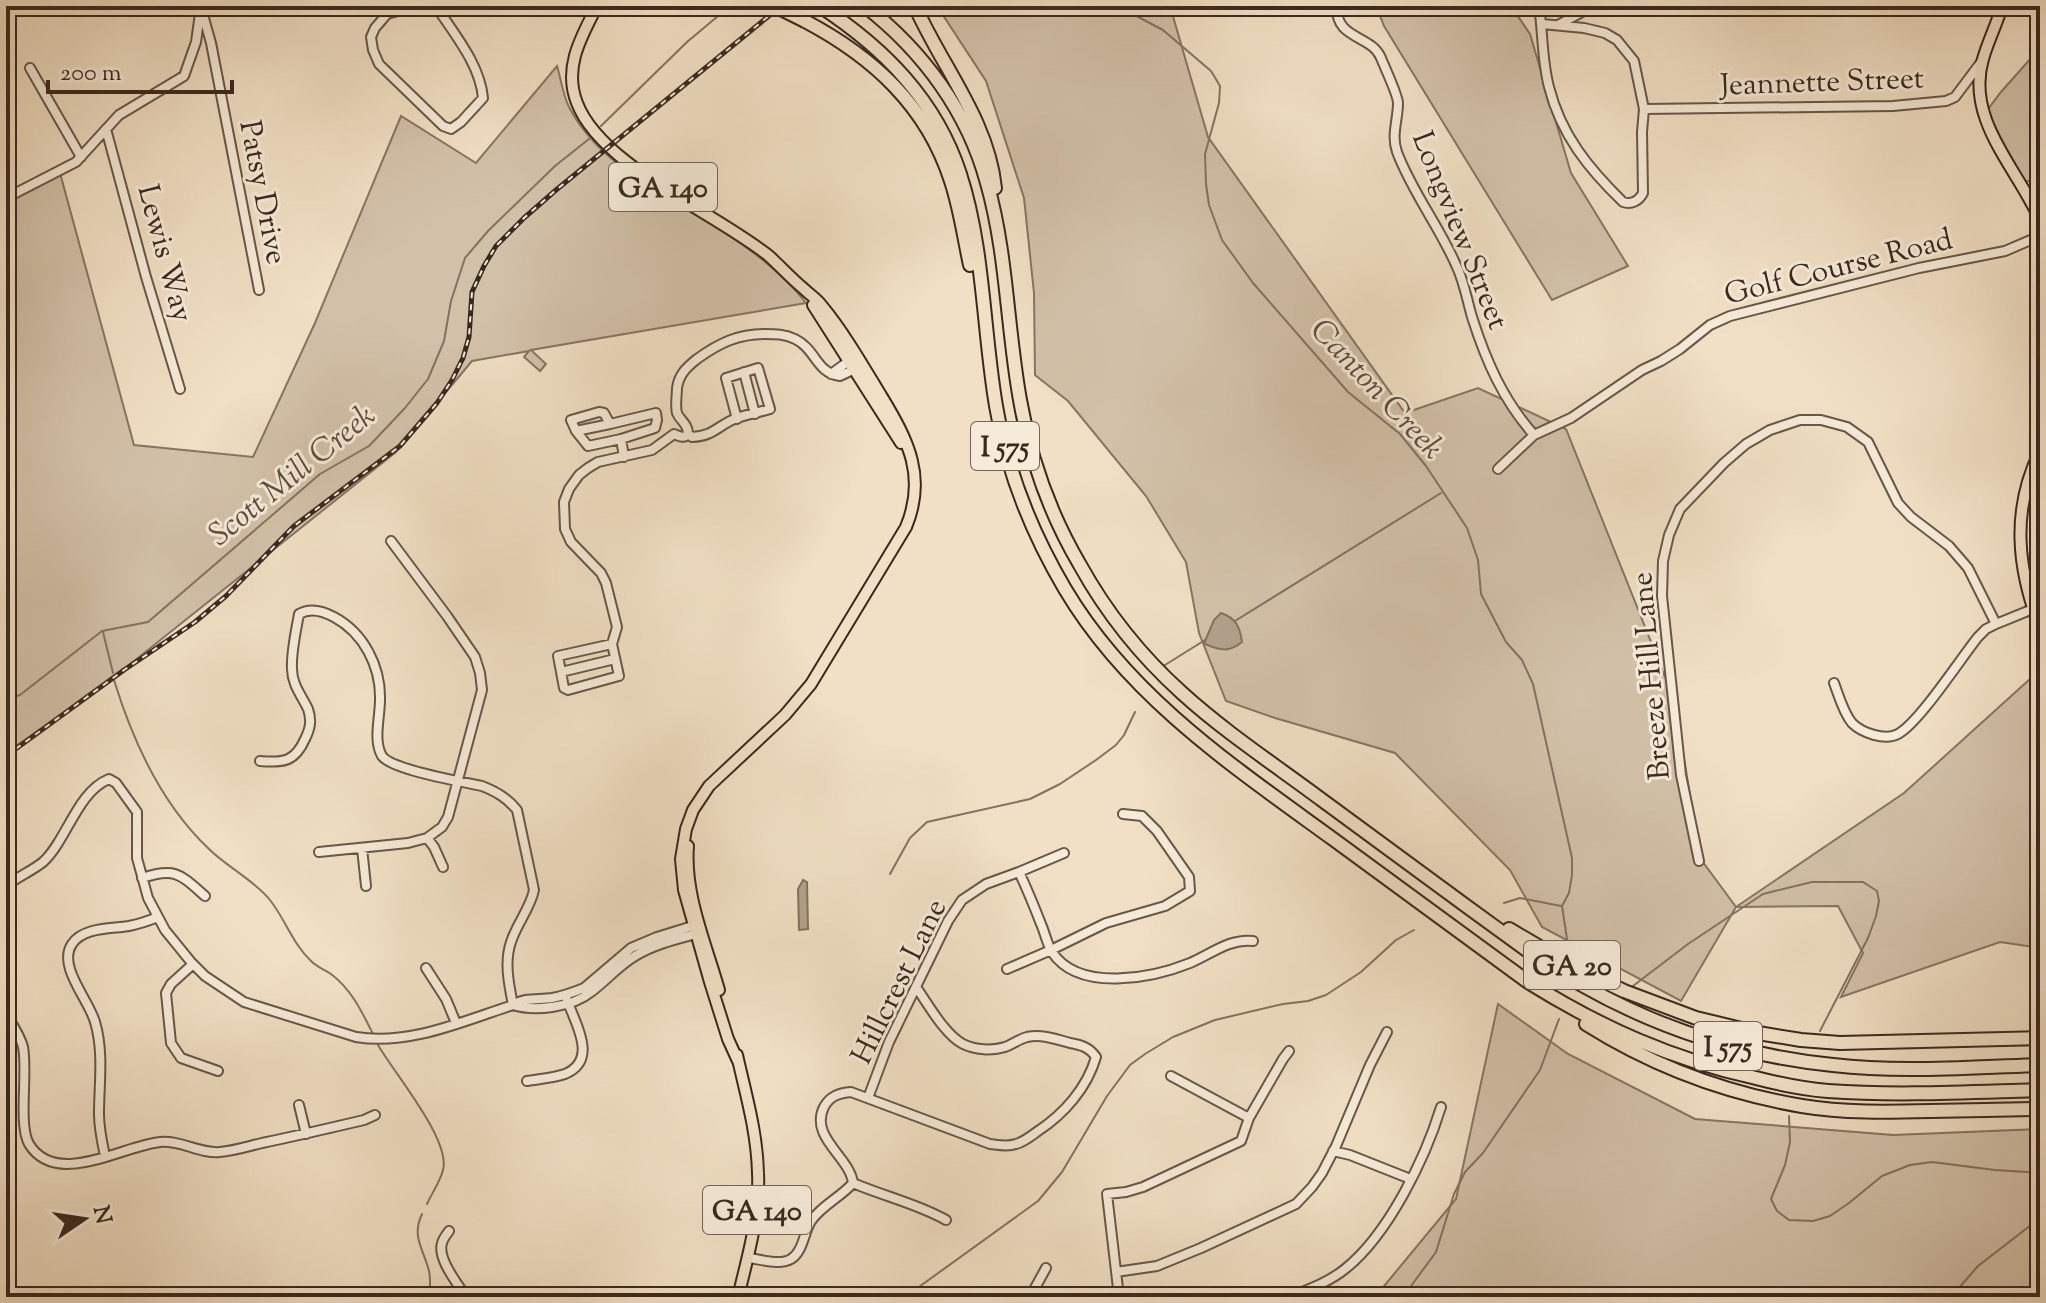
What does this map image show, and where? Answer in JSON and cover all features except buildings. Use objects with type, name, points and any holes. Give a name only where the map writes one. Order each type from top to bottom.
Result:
[{"type":"highway","points":[[775,6],[844,43],[881,72],[910,104],[935,142],[956,195],[988,349]]},
{"type":"highway","name":"I 575","points":[[820,6],[861,34],[893,63],[921,98],[946,141],[971,217],[1002,435],[1028,514],[1046,555],[1072,601],[1119,663],[1187,730],[1528,982],[1573,1010],[1631,1038],[1689,1060],[1764,1080],[1826,1091],[2040,1090]]},
{"type":"highway","name":"I 575","points":[[865,6],[921,59],[955,106],[971,138],[985,175],[999,243],[1020,399],[1032,454],[1070,548],[1114,617],[1158,670],[1208,715],[1538,958],[1638,1014],[1719,1044],[1780,1058],[1836,1066],[1925,1068],[2040,1065]]},
{"type":"highway","points":[[915,6],[934,46],[968,102],[981,133],[994,182],[999,243]]},
{"type":"highway","name":"GA 20","points":[[1455,898],[1604,982],[1652,1003],[1727,1026],[1790,1039],[1840,1043],[2040,1038]]},
{"type":"highway","name":"GA 20","points":[[1528,982],[1586,1024],[1626,1048],[1687,1075],[1746,1094],[1802,1106],[1876,1112],[2040,1110]]},
{"type":"main road","name":"GA 140","points":[[597,6],[581,38],[572,69],[575,97],[587,121],[632,166],[747,240],[803,288],[903,435],[908,445],[916,487],[909,519],[860,607],[804,694],[727,770],[701,808],[689,841],[689,877],[697,929],[751,1111],[759,1175],[757,1212],[738,1297]]},
{"type":"main road","points":[[2002,6],[1982,61],[1980,94],[1984,115],[2019,185],[2039,216]]},
{"type":"main road","points":[[2040,451],[2024,495],[2020,525],[2023,567],[2037,608],[2040,628]]},
{"type":"main road","points":[[2040,494],[2040,550]]},
{"type":"street","points":[[416,6],[387,14],[371,37],[373,50],[379,64],[443,126],[451,129],[483,98],[470,59],[436,6]]},
{"type":"street","name":"Longview Street","points":[[1337,6],[1337,18],[1344,29],[1375,48],[1381,58],[1397,98],[1394,137],[1397,152],[1457,267],[1496,380],[1534,435]]},
{"type":"street","points":[[1539,6],[1547,78],[1570,142],[1590,169],[1623,202],[1638,199],[1643,193],[1644,109],[1636,67],[1629,54],[1617,40],[1605,33],[1542,24]]},
{"type":"street","points":[[1557,26],[1593,6]]},
{"type":"street","points":[[6,198],[76,162],[119,115],[184,76],[196,42],[201,8]]},
{"type":"street","name":"Patsy Drive","points":[[201,8],[211,43],[259,290]]},
{"type":"street","name":"Jeannette Street","points":[[1644,109],[1893,106],[1946,101],[1955,97],[1982,61]]},
{"type":"street","points":[[30,68],[81,157]]},
{"type":"street","name":"Lewis Way","points":[[106,129],[180,389]]},
{"type":"street","name":"Golf Course Road","points":[[1498,469],[1534,435],[1571,418],[1642,370],[1671,355],[1710,325],[1730,316],[1919,268],[2005,251],[2040,236]]},
{"type":"street","points":[[612,644],[558,656],[564,688],[568,690],[619,676],[612,644],[617,627],[606,583],[601,573],[571,542],[565,529],[564,502],[579,475],[598,462],[652,450],[674,434],[678,385],[684,369],[714,346],[731,339],[760,334],[792,337],[808,348],[824,371],[831,374],[856,362]]},
{"type":"street","points":[[688,434],[703,437],[729,422],[770,409],[758,368],[726,378],[737,419]]},
{"type":"street","points":[[744,372],[755,414]]},
{"type":"street","points":[[576,431],[610,424],[656,413],[655,428],[588,446],[576,431],[571,420],[599,412],[604,413],[610,424]]},
{"type":"street","points":[[677,413],[688,427],[688,434]]},
{"type":"street","name":"Breeze Hill Lane","points":[[1699,861],[1681,775],[1662,596],[1663,561],[1680,509],[1746,444],[1770,430],[1800,420],[1821,420],[1847,427],[1868,442],[1898,503],[1949,546],[1968,568],[1996,624]]},
{"type":"street","points":[[674,434],[682,437],[688,434]]},
{"type":"street","points":[[621,439],[624,457]]},
{"type":"street","points":[[319,852],[408,843],[427,838],[442,827],[448,817],[482,690],[475,657],[391,541]]},
{"type":"street","points":[[1834,683],[1853,724],[1879,736],[1897,735],[1922,711],[1986,629],[2037,608]]},
{"type":"street","points":[[260,761],[280,762],[297,754],[310,728],[307,708],[296,688],[292,670],[299,614],[315,609],[347,624],[362,640],[378,678],[378,734],[382,755],[395,766],[496,791],[517,810],[534,890],[511,940],[509,984],[513,1005]]},
{"type":"street","points":[[561,672],[615,659]]},
{"type":"street","points":[[6,886],[42,863],[89,795],[101,782],[109,779],[116,783],[137,812],[137,858],[148,898],[178,948],[205,976],[244,1002],[373,1040],[409,1037],[513,1005],[522,1008],[567,999],[639,944],[697,929]]},
{"type":"street","points":[[1007,969],[1106,923],[1165,906],[1190,891],[1189,877],[1157,831],[1142,816],[1123,814]]},
{"type":"street","points":[[427,838],[443,867]]},
{"type":"street","points":[[362,848],[366,886]]},
{"type":"street","name":"Hillcrest Lane","points":[[868,1098],[889,1042],[948,921],[962,900],[986,884],[1064,853]]},
{"type":"street","points":[[142,878],[166,871],[174,873],[205,896]]},
{"type":"street","points":[[1019,872],[1051,950],[1063,965],[1086,975],[1114,979],[1140,977],[1192,962],[1243,940],[1253,941]]},
{"type":"street","points":[[105,1156],[100,1135],[100,1048],[95,1023],[71,975],[68,954],[72,943],[89,932],[158,917]]},
{"type":"street","points":[[193,964],[171,984],[166,993],[171,1043],[181,1058],[218,1071]]},
{"type":"street","points":[[426,968],[446,999],[456,1023]]},
{"type":"street","points":[[748,1258],[782,1262],[791,1260],[817,1214],[853,1183],[852,1174],[828,1142],[820,1116],[826,1102],[842,1093],[851,1092],[990,1144],[1005,1146],[1023,1142],[1056,1119],[1091,1071],[1096,1057],[1091,1049],[1045,1036],[1022,1038],[1006,1047],[993,1049],[966,1046],[951,1036],[916,987]]},
{"type":"street","points":[[527,1081],[564,1074],[582,1057],[582,1038],[567,999]]},
{"type":"street","points":[[6,1014],[23,1044],[25,1132],[30,1145],[54,1164],[67,1165],[159,1142],[219,1153],[375,1115]]},
{"type":"street","points":[[1116,1272],[1157,1266],[1296,1204],[1312,1187],[1333,1151],[1387,1032]]},
{"type":"street","points":[[1119,1297],[1107,1194],[1143,1187],[1241,1141],[1249,1118],[1289,1051]]},
{"type":"street","points":[[1171,1076],[1249,1118]]},
{"type":"street","points":[[299,1105],[306,1134]]},
{"type":"street","points":[[1290,1297],[1330,1280],[1358,1257],[1387,1221],[1409,1181],[1441,1107]]},
{"type":"street","points":[[1333,1151],[1350,1155],[1409,1181]]},
{"type":"street","points":[[853,1183],[946,1220]]},
{"type":"street","points":[[449,1231],[441,1245],[442,1254],[447,1268],[466,1297]]},
{"type":"street","points":[[1030,1297],[1046,1268]]},
{"type":"shaded area","points":[[937,6],[1170,6],[1208,137],[1405,413],[1478,388],[1566,429],[1675,702],[1700,858],[1736,907],[1681,1001],[1542,927],[1510,870],[1395,753],[1226,701],[1199,633],[1186,562],[1146,496],[1068,401],[1035,375],[1034,293],[1024,198],[986,81]]},
{"type":"shaded area","points":[[1376,6],[1511,6],[1530,34],[1571,173],[1628,266],[1552,300],[1384,26]]},
{"type":"shaded area","points":[[2040,48],[2040,179],[2018,183],[1982,117]]},
{"type":"shaded area","points":[[557,66],[569,107],[600,148],[640,180],[749,249],[779,274],[806,303],[531,350],[546,364],[540,371],[524,357],[529,351],[472,361],[396,452],[104,685],[6,753],[6,200],[60,173],[134,445],[253,457],[315,323],[401,116],[476,163]]},
{"type":"shaded area","points":[[2040,442],[2040,586],[2032,560],[2028,474]]},
{"type":"shaded area","points":[[1221,613],[1234,620],[1242,642],[1228,649],[1205,644],[1214,620]]},
{"type":"shaded area","points":[[2040,670],[2040,948],[2000,942],[1841,997],[1863,953],[1838,906],[1736,907],[1904,793]]},
{"type":"shaded area","points":[[803,880],[807,882],[808,929],[799,930],[798,889]]},
{"type":"shaded area","points":[[1498,1004],[1568,1054],[1695,1119],[1893,1135],[2040,1129],[2040,1297],[1375,1297],[1456,1199]]},
{"type":"waterway","name":"Scott Mill Creek","points":[[601,126],[687,42],[730,6]]},
{"type":"waterway","name":"Canton Creek","points":[[1114,6],[1163,30],[1211,71],[1220,86],[1219,103],[1205,154],[1206,184],[1209,205],[1222,240],[1253,283],[1348,392],[1400,434],[1426,466],[1467,528],[1478,560],[1481,594],[1506,642],[1522,660],[1533,684],[1572,858],[1569,893],[1562,906],[1568,946]]},
{"type":"waterway","name":"Scott Mill Creek","points":[[6,699],[20,695],[102,631],[148,622],[320,474],[369,446],[428,379],[444,341],[451,301],[465,258],[488,231],[555,166],[589,139]]},
{"type":"waterway","points":[[1235,621],[1441,493]]},
{"type":"waterway","points":[[103,632],[113,673]]},
{"type":"waterway","points":[[1165,665],[1205,640]]},
{"type":"waterway","points":[[114,680],[140,749],[177,812],[209,849],[270,900],[305,954],[351,994],[373,1034]]},
{"type":"waterway","points":[[890,874],[910,838],[927,822],[1030,799],[1060,784],[1116,745],[1135,712]]},
{"type":"waterway","name":"Canton Creek","points":[[1633,986],[1688,944],[1763,894],[1812,882],[1863,882],[1877,891],[1876,916],[1868,938],[1820,1031]]},
{"type":"waterway","points":[[1504,903],[1520,898],[1561,906]]},
{"type":"waterway","points":[[905,1297],[1038,1201],[1062,1172],[1107,1096],[1130,1065],[1145,1054],[1173,1037],[1215,1020],[1326,995],[1361,972],[1396,940],[1414,930]]},
{"type":"waterway","points":[[1403,1297],[1436,1252],[1454,1194],[1465,1172],[1483,1153],[1540,1070],[1559,1019]]},
{"type":"waterway","points":[[378,1045],[420,1107],[443,1157],[443,1170],[427,1204]]},
{"type":"waterway","name":"Canton Creek","points":[[1789,1116],[1790,1142],[1785,1165],[1771,1199],[1777,1211],[1789,1220],[1813,1221],[1830,1216],[1882,1176],[1910,1165],[1932,1162],[2040,1173]]},
{"type":"waterway","points":[[422,1214],[418,1237],[429,1271],[431,1297]]},
{"type":"waterway","name":"Canton Creek","points":[[1951,1297],[1978,1266],[2040,1218]]},
{"type":"railway","points":[[6,756],[195,622],[226,596],[294,526],[400,446],[437,403],[463,358],[469,337],[472,292],[496,246],[556,190],[781,6]]}]
